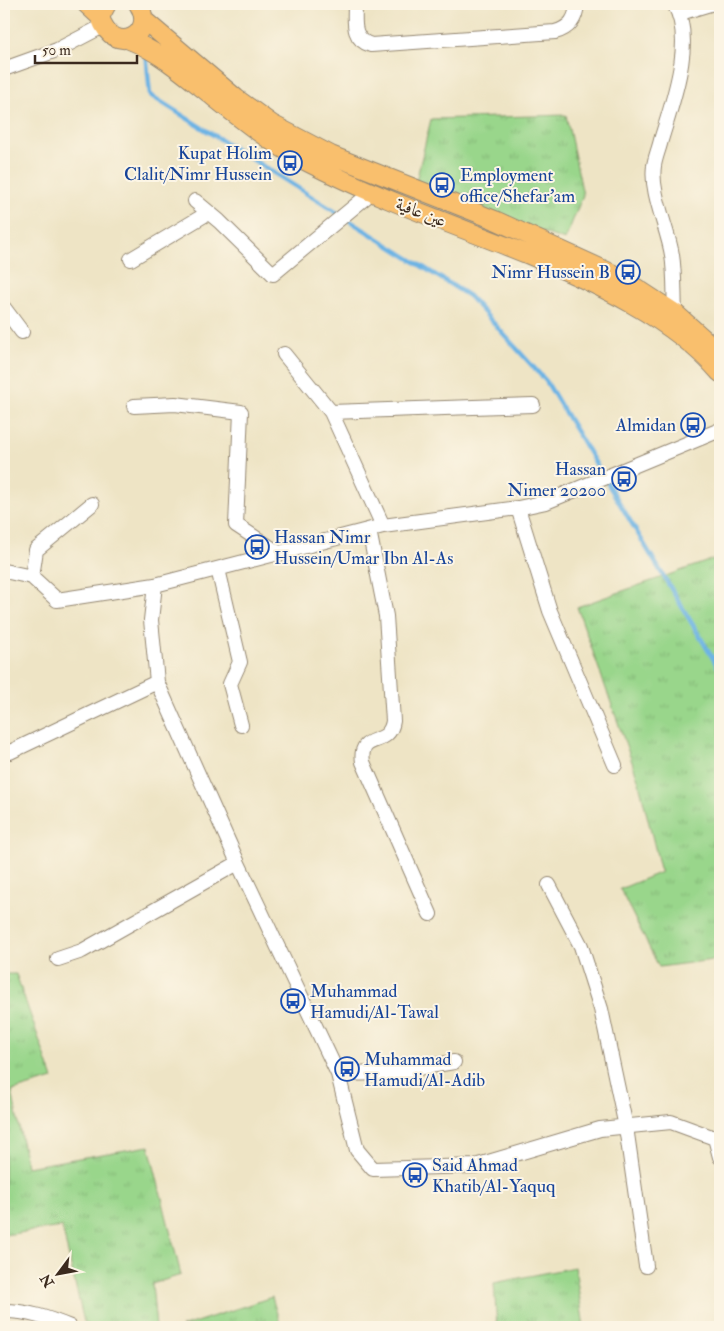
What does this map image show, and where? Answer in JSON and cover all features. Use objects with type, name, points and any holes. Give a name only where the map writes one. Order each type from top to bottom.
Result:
[{"type":"main road","points":[[86,4],[103,16]]},
{"type":"main road","points":[[127,39],[140,31],[141,12]]},
{"type":"main road","name":"عين عافية","points":[[141,12],[236,98],[272,124],[331,155],[495,220],[620,277],[675,312],[720,354]]},
{"type":"main road","name":"عين عافية","points":[[103,16],[110,35],[141,44],[164,58],[252,128],[306,162],[372,192],[575,274],[617,295],[656,319],[696,349],[720,373]]},
{"type":"street","points":[[355,4],[355,26],[358,38],[364,43],[371,45],[555,32],[562,30],[570,24],[576,16],[577,4]]},
{"type":"street","points":[[675,312],[672,256],[655,185],[654,167],[681,62],[683,30],[677,8],[710,4]]},
{"type":"street","points":[[4,69],[57,50],[103,16]]},
{"type":"street","points":[[195,200],[273,274],[372,192]]},
{"type":"street","points":[[131,259],[208,213]]},
{"type":"street","points":[[4,308],[22,332]]},
{"type":"street","points":[[284,354],[331,412],[383,526]]},
{"type":"street","points":[[134,406],[175,404],[241,412],[236,525],[280,554]]},
{"type":"street","points":[[331,412],[533,405]]},
{"type":"street","points":[[4,571],[32,577],[57,600],[155,585],[383,526],[518,508],[546,502],[720,430]]},
{"type":"street","points":[[32,577],[36,550],[92,504]]},
{"type":"street","points":[[518,508],[550,611],[615,765]]},
{"type":"street","points":[[369,530],[386,616],[393,721],[392,730],[364,746],[361,751],[363,762],[430,914]]},
{"type":"street","points":[[218,569],[240,662],[230,684],[241,725]]},
{"type":"street","points":[[155,585],[151,620],[157,682],[238,863],[338,1074],[356,1150],[373,1169],[475,1166],[600,1129],[671,1122],[718,1139],[720,1157]]},
{"type":"street","points":[[10,752],[157,682]]},
{"type":"street","points":[[58,959],[82,951],[238,863]]},
{"type":"street","points":[[549,885],[582,946],[601,1009],[626,1127],[646,1266]]},
{"type":"street","points":[[338,1074],[387,1073],[454,1062]]},
{"type":"street","points":[[4,1310],[43,1316],[70,1327]]},
{"type":"green space","points":[[566,115],[583,195],[565,240],[414,190],[431,119]]},
{"type":"green space","points":[[720,557],[720,959],[659,967],[620,889],[661,872],[638,779],[577,607]]},
{"type":"green space","points":[[4,974],[16,974],[53,1079],[12,1091],[27,1167],[149,1146],[181,1275],[152,1284],[156,1327],[91,1327],[84,1322],[62,1227],[4,1235]]},
{"type":"green space","points":[[575,1267],[584,1327],[497,1327],[494,1283]]},
{"type":"green space","points":[[272,1297],[281,1327],[181,1327]]},
{"type":"waterway","points":[[146,52],[150,95],[469,296],[546,381],[720,670]]},
{"type":"place","name":"Kupat Holim Clalit/Nimr Hussein","points":[[290,163]]},
{"type":"place","name":"Employment office/Shefar'am","points":[[442,185]]},
{"type":"place","name":"Nimr Hussein B","points":[[628,272]]},
{"type":"place","name":"Almidan","points":[[693,425]]},
{"type":"place","name":"Hassan Nimer 20200","points":[[624,479]]},
{"type":"place","name":"Hassan Nimr Hussein/Umar Ibn Al-As","points":[[257,547]]},
{"type":"place","name":"Muhammad Hamudi/Al-Tawal","points":[[293,1001]]},
{"type":"place","name":"Muhammad Hamudi/Al-Adib","points":[[347,1069]]},
{"type":"place","name":"Said Ahmad Khatib/Al-Yaquq","points":[[415,1175]]}]
